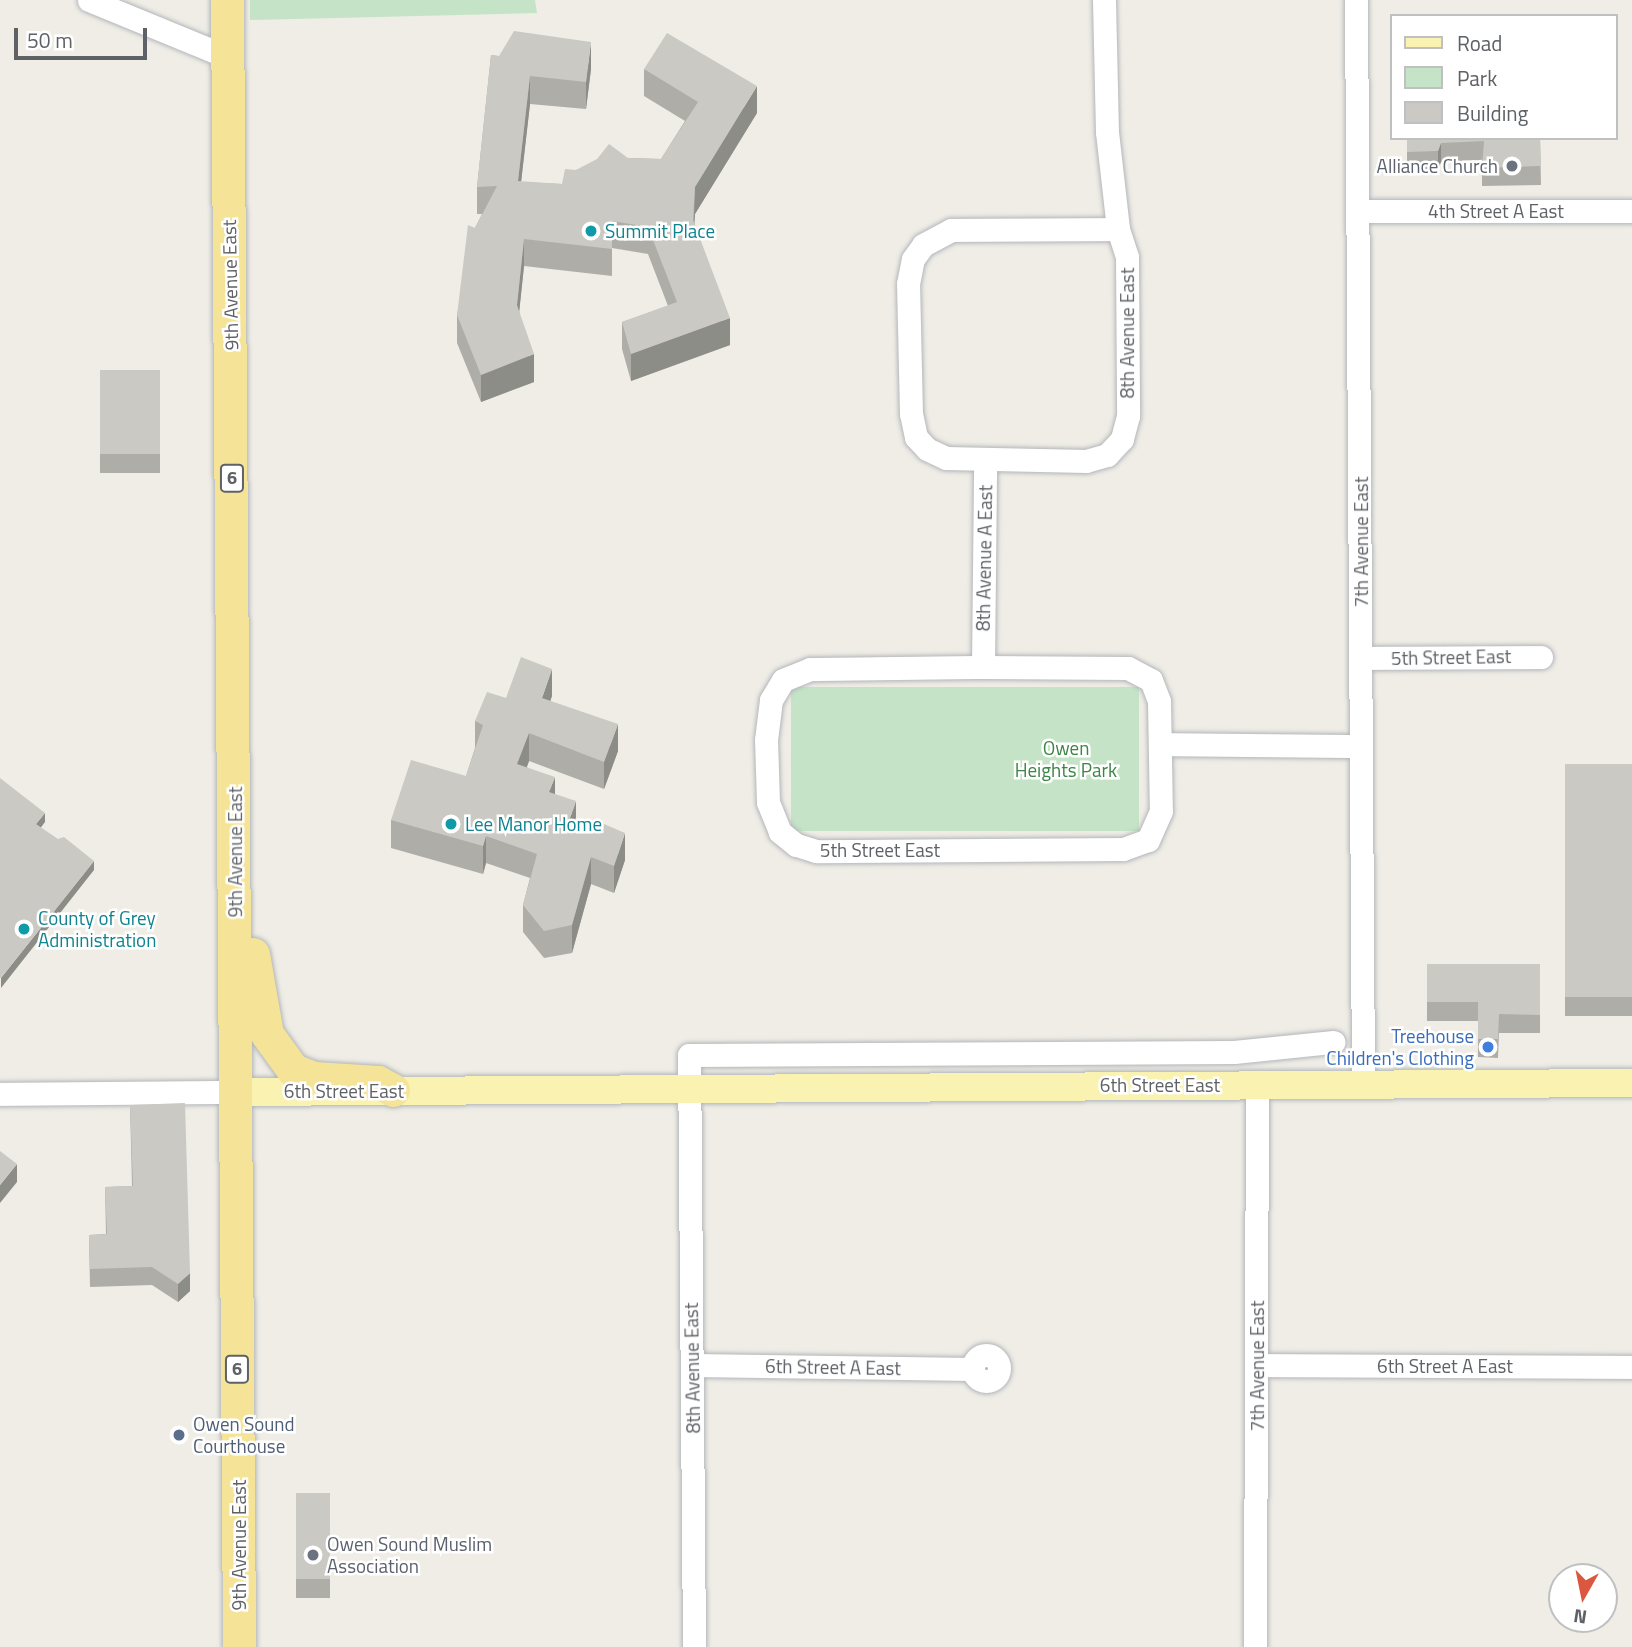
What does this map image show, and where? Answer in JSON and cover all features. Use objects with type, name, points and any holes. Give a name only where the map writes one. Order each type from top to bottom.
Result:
[{"type":"highway","name":"6","points":[[228,0],[228,57]]},
{"type":"highway","name":"9th Avenue East","points":[[228,57],[236,898],[239,1647]]},
{"type":"highway","points":[[236,898],[256,966],[267,1034],[279,1056],[293,1070],[314,1078],[379,1082],[393,1090]]},
{"type":"main road","name":"6th Street East","points":[[235,1092],[1632,1083]]},
{"type":"street","points":[[89,0],[228,57]]},
{"type":"street","name":"8th Avenue East","points":[[985,459],[1094,460],[1107,455],[1122,439],[1128,416],[1127,257],[1118,229],[1107,132],[1104,0]]},
{"type":"street","name":"7th Avenue East","points":[[1356,0],[1360,211],[1363,1083]]},
{"type":"street","name":"4th Street A East","points":[[1360,211],[1632,211]]},
{"type":"street","name":"8th Avenue A East","points":[[983,667],[985,459],[939,457],[916,437],[911,414],[908,298],[913,259],[931,238],[951,230],[1118,229]]},
{"type":"street","name":"5th Street East","points":[[1361,658],[1541,657]]},
{"type":"street","name":"5th Street East","points":[[983,667],[1128,668],[1141,672],[1158,695],[1161,744],[1159,823],[1147,840],[1129,848],[816,851],[796,845],[780,832],[768,802],[766,740],[771,700],[783,680],[810,669],[983,667]]},
{"type":"street","points":[[1161,744],[1361,746]]},
{"type":"street","name":"6th Street East","points":[[688,1088],[687,1060],[692,1052],[1234,1052],[1333,1042]]},
{"type":"street","name":"7th Avenue East","points":[[1255,1647],[1256,1084]]},
{"type":"street","name":"8th Avenue East","points":[[688,1088],[694,1647]]},
{"type":"street","name":"6th Street East","points":[[0,1094],[235,1092]]},
{"type":"street","name":"6th Street A East","points":[[693,1365],[972,1369]]},
{"type":"street","name":"6th Street A East","points":[[1257,1365],[1632,1367]]},
{"type":"green space","points":[[250,0],[535,0],[537,13],[250,20]]},
{"type":"green space","name":"Owen Heights Park","points":[[791,687],[1139,687],[1139,831],[791,831]]},
{"type":"building","name":"Summit Place","points":[[514,31],[591,42],[586,82],[530,76],[518,181],[562,184],[565,169],[576,170],[597,159],[609,144],[628,158],[661,159],[698,102],[644,69],[667,33],[757,86],[695,187],[693,220],[730,318],[631,354],[622,322],[677,302],[648,227],[612,221],[612,249],[524,239],[517,305],[534,354],[481,375],[457,315],[468,225],[475,228],[497,186],[477,187],[491,55],[499,56]]},
{"type":"building","points":[[1407,140],[1540,140],[1541,166],[1482,168],[1484,141],[1441,143],[1438,151],[1407,152]]},
{"type":"building","points":[[100,370],[160,370],[160,454],[100,454]]},
{"type":"building","name":"Lee Manor Home","points":[[521,657],[552,669],[542,698],[618,724],[604,762],[529,733],[517,764],[555,777],[549,792],[576,801],[569,821],[592,830],[597,821],[625,833],[614,866],[591,857],[572,925],[544,931],[523,905],[537,854],[486,836],[483,846],[391,820],[411,760],[466,776],[483,725],[475,721],[487,692],[506,698]]},
{"type":"building","points":[[1565,764],[1632,764],[1632,997],[1565,997]]},
{"type":"building","name":"County of Grey Administration","points":[[0,778],[45,813],[36,824],[58,839],[64,837],[94,861],[1,978],[0,978]]},
{"type":"building","points":[[1427,964],[1540,964],[1540,1015],[1499,1014],[1498,1039],[1478,1039],[1478,1002],[1427,1002]]},
{"type":"building","points":[[185,1103],[190,1273],[178,1284],[152,1267],[90,1269],[89,1235],[107,1234],[105,1187],[133,1186],[130,1105]]},
{"type":"building","points":[[0,1151],[17,1164],[0,1185]]},
{"type":"building","name":"Owen Sound Muslim Association","points":[[296,1493],[330,1493],[330,1579],[296,1579]]},
{"type":"place","name":"Alliance Church","points":[[1512,166]]},
{"type":"place","name":"Summit Place","points":[[591,231]]},
{"type":"place","name":"Lee Manor Home","points":[[451,824]]},
{"type":"place","name":"County of Grey Administration","points":[[24,929]]},
{"type":"place","name":"Treehouse Children's Clothing","points":[[1488,1047]]},
{"type":"place","name":"Owen Sound Courthouse","points":[[179,1435]]},
{"type":"place","name":"Owen Sound Muslim Association","points":[[313,1555]]}]
